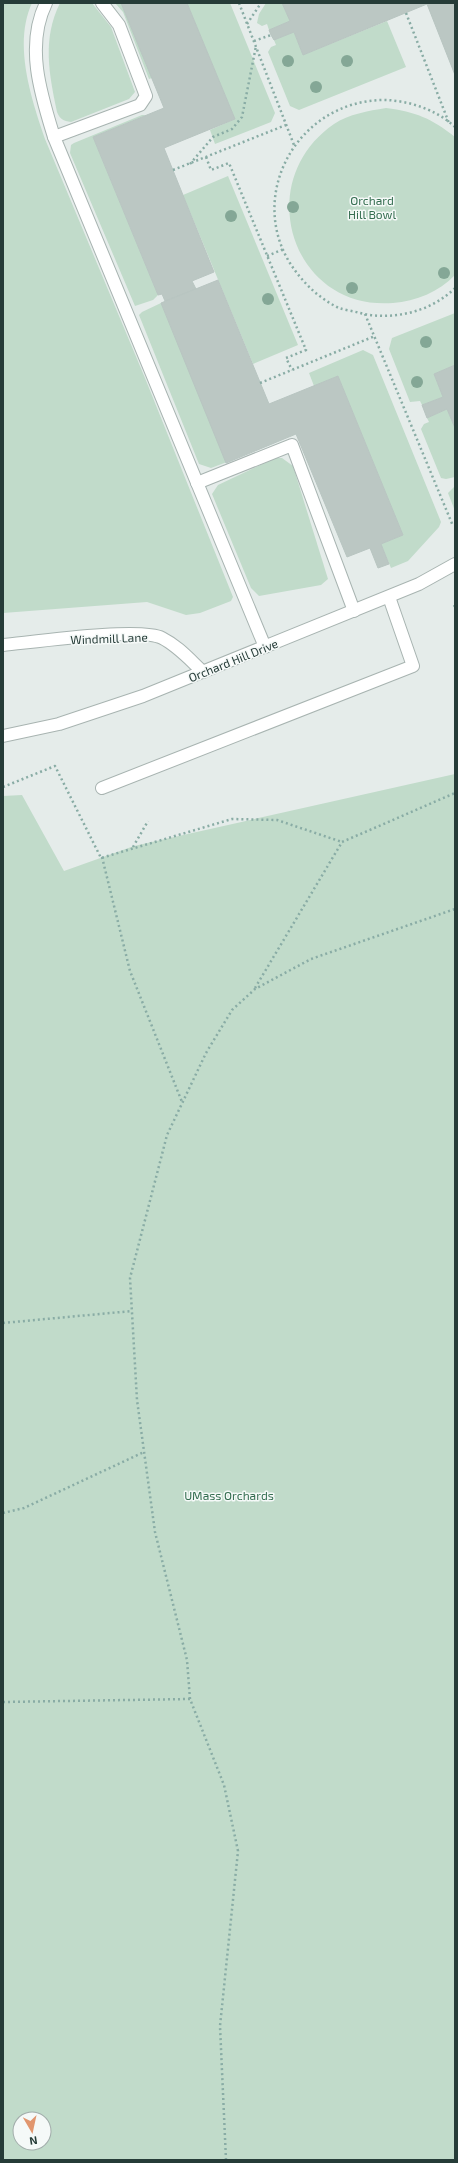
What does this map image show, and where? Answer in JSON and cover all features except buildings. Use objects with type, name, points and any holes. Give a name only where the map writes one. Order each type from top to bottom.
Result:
[{"type":"street","points":[[46,3],[38,27],[36,52],[40,86],[54,137],[265,648]]},
{"type":"street","points":[[54,137],[140,105],[146,96],[119,25],[102,3]]},
{"type":"street","points":[[197,483],[292,445],[354,611]]},
{"type":"street","name":"Orchard Hill Drive","points":[[3,736],[67,722],[143,696],[390,597],[419,584],[455,564]]},
{"type":"street","points":[[102,788],[413,666],[390,597]]},
{"type":"street","name":"Windmill Lane","points":[[3,645],[109,635],[150,635],[162,638],[180,651],[203,672]]},
{"type":"path","points":[[239,3],[294,145]]},
{"type":"path","points":[[247,24],[261,3]]},
{"type":"path","points":[[406,13],[453,124]]},
{"type":"path","points":[[254,41],[271,35]]},
{"type":"path","points":[[190,164],[213,137],[232,129],[242,117],[256,45]]},
{"type":"path","points":[[453,124],[428,109],[399,100],[369,100],[340,108],[315,123],[294,145],[280,173],[274,205],[278,237],[291,266],[312,290],[339,308],[365,314],[398,315],[426,308],[455,288]]},
{"type":"path","points":[[173,170],[286,125]]},
{"type":"path","points":[[206,158],[211,170],[229,163],[306,350],[286,358],[292,370]]},
{"type":"path","points":[[267,256],[284,250]]},
{"type":"path","points":[[365,314],[453,526]]},
{"type":"path","points":[[260,383],[375,336]]},
{"type":"path","points":[[3,787],[55,766],[101,858],[130,971],[182,1102]]},
{"type":"path","points":[[255,989],[342,842],[455,792]]},
{"type":"path","points":[[101,858],[232,819],[277,820],[342,842]]},
{"type":"path","points":[[101,858],[134,846],[148,821]]},
{"type":"path","points":[[226,2160],[220,2026],[238,1851],[224,1785],[190,1699],[187,1660],[155,1532],[137,1400],[130,1278],[167,1135],[206,1053],[232,1010],[255,989],[311,959],[455,909]]},
{"type":"path","points":[[3,1324],[132,1311]]},
{"type":"path","points":[[3,1513],[24,1508],[144,1452]]},
{"type":"path","points":[[3,1702],[190,1699]]},
{"type":"green space","points":[[3,3],[32,3],[24,36],[24,53],[26,71],[34,106],[45,139],[145,378],[233,597],[231,601],[200,613],[186,615],[147,602],[3,613]]},
{"type":"green space","points":[[60,3],[92,3],[111,27],[135,92],[129,99],[71,122],[62,119],[57,112],[50,70],[49,43],[54,16]]},
{"type":"green space","points":[[115,3],[121,3],[152,78],[149,79],[123,12]]},
{"type":"green space","points":[[187,3],[230,3],[275,113],[271,122],[215,144],[210,130],[235,119]]},
{"type":"green space","points":[[266,3],[282,3],[290,21],[269,30],[267,24],[262,26],[257,23],[259,14]]},
{"type":"green space","points":[[387,21],[406,67],[299,110],[290,106],[268,52],[271,47],[276,45],[274,40],[294,32],[303,55]]},
{"type":"green space","name":"Orchard Hill Bowl","points":[[386,108],[423,117],[455,137],[455,275],[442,286],[427,295],[393,303],[358,300],[329,286],[308,265],[294,238],[289,208],[294,177],[309,148],[334,124],[359,113]]},
{"type":"green space","points":[[142,115],[146,115],[93,137],[158,295],[153,300],[135,306],[70,153],[71,145],[74,143]]},
{"type":"green space","points":[[228,176],[298,345],[253,364],[183,195]]},
{"type":"green space","points":[[161,303],[227,462],[211,468],[199,464],[139,315]]},
{"type":"green space","points":[[455,313],[455,365],[434,374],[443,397],[422,405],[420,401],[410,402],[389,349],[392,338]]},
{"type":"green space","points":[[363,350],[373,355],[441,522],[439,527],[408,561],[391,568],[381,544],[403,535],[338,376],[314,386],[309,373]]},
{"type":"green space","points":[[447,409],[455,428],[455,477],[446,479],[441,478],[421,429],[424,424],[429,422],[427,418]]},
{"type":"green space","points":[[275,458],[282,458],[293,466],[328,579],[321,585],[259,596],[251,588],[212,494],[218,485]]},
{"type":"green space","points":[[455,486],[455,511],[448,493]]},
{"type":"green space","name":"UMass Orchards","points":[[455,774],[455,2160],[3,2160],[3,796],[22,795],[64,871],[134,846]]}]
